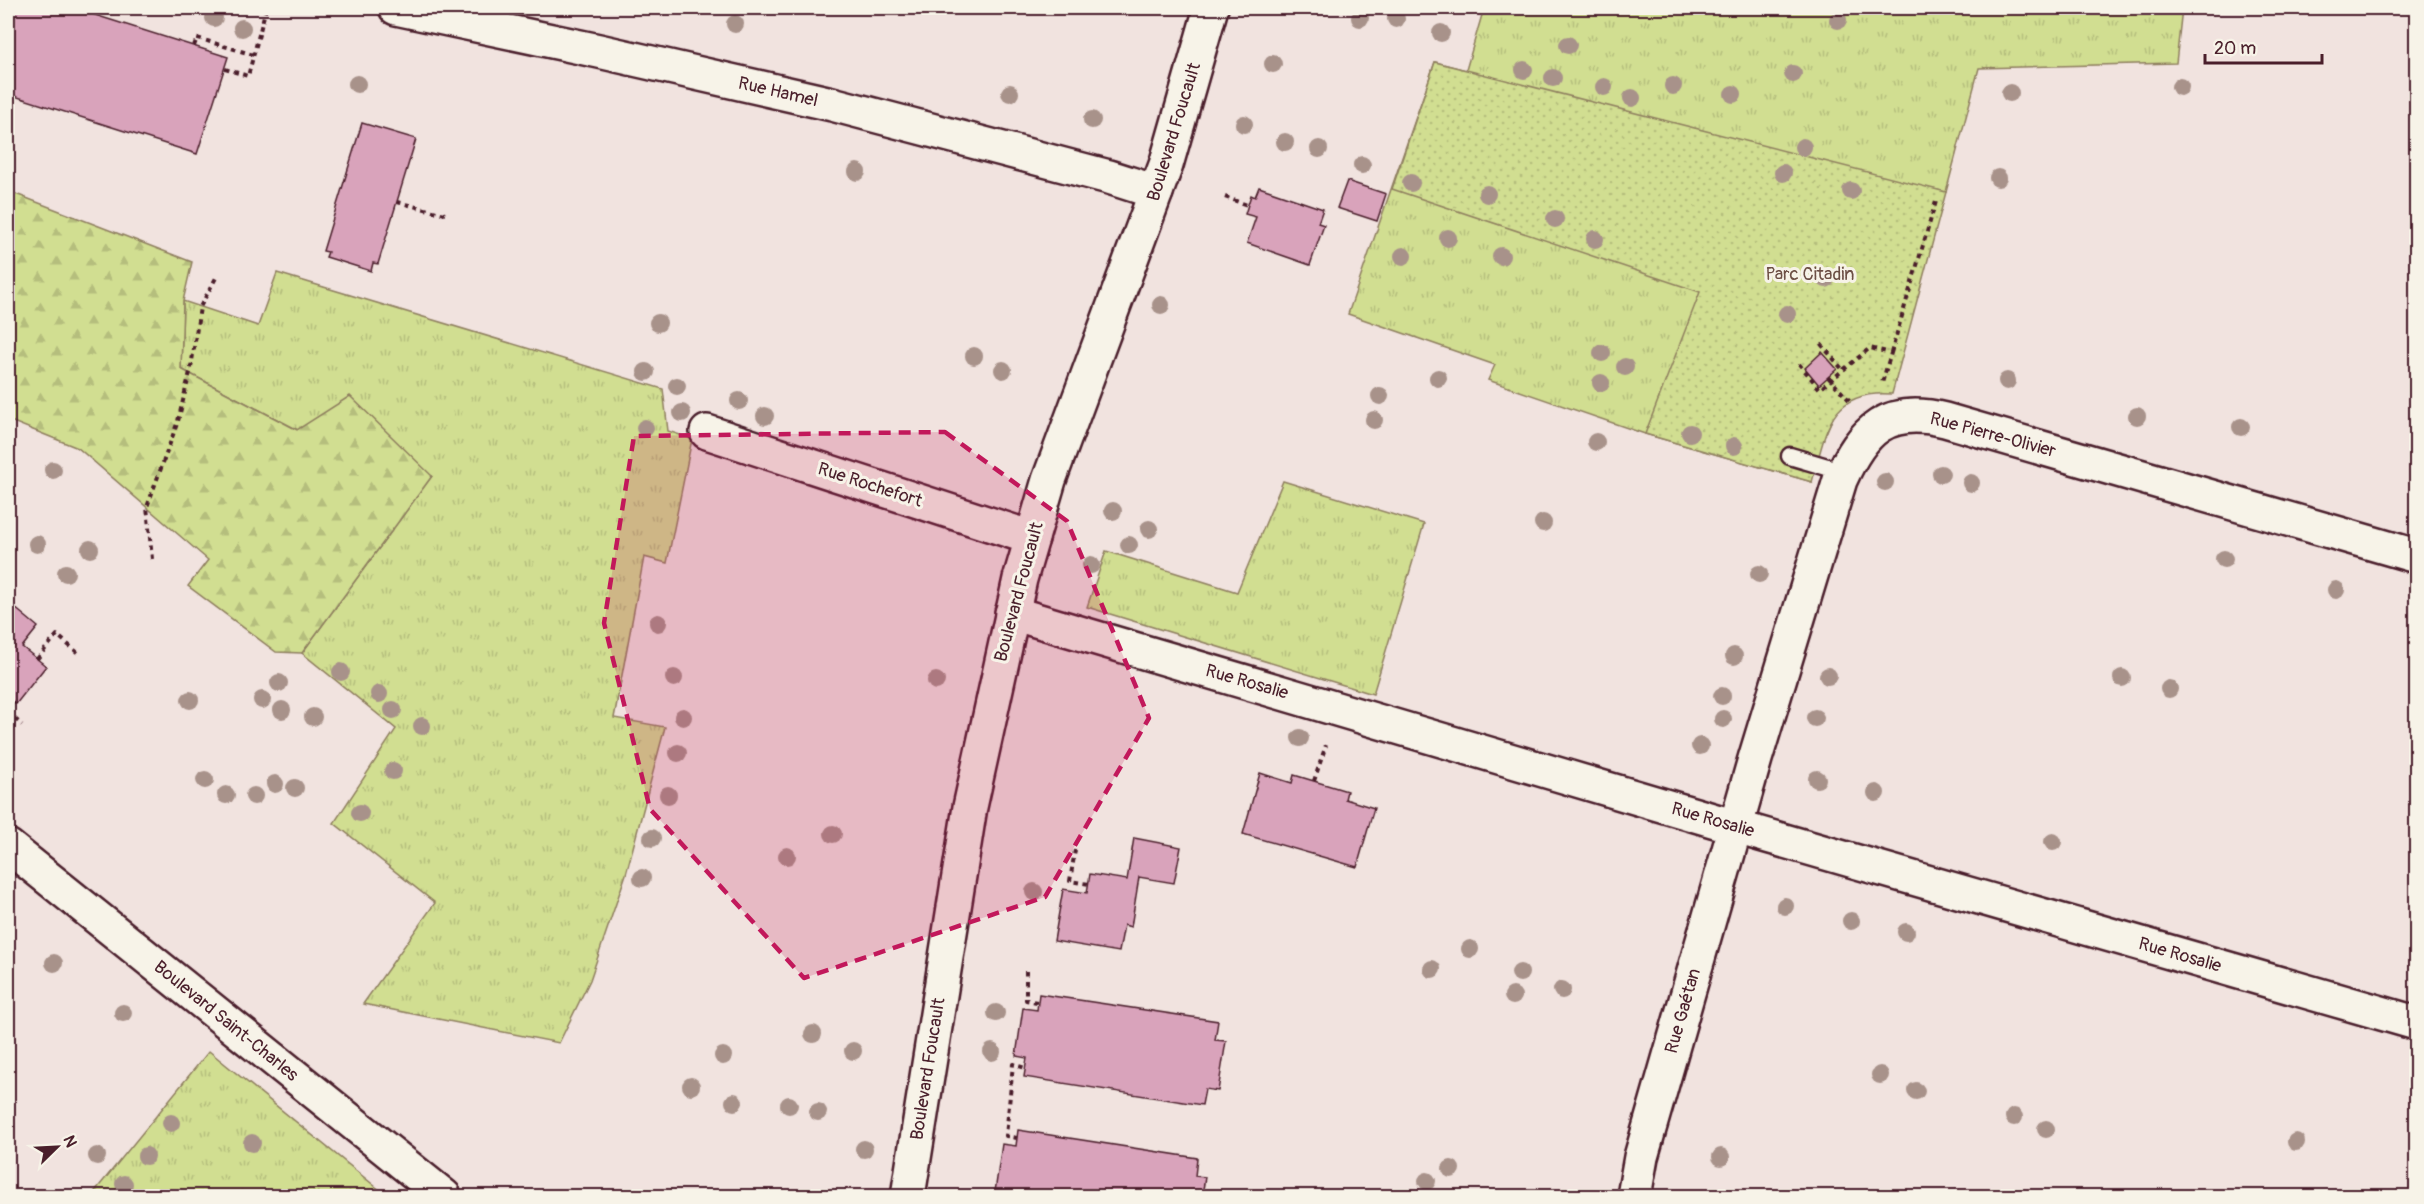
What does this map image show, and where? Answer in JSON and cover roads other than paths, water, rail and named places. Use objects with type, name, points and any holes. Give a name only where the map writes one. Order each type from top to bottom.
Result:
[{"type":"street","name":"Rue Hamel","points":[[396,8],[832,104],[1109,177],[1156,192]]},
{"type":"street","name":"Boulevard Foucault","points":[[908,1197],[970,807],[1012,613],[1050,480],[1156,192],[1182,114],[1211,8]]},
{"type":"street","name":"Rue Pierre-Olivier","points":[[1736,826],[1844,472],[1850,456],[1862,439],[1877,427],[1905,416],[1925,415],[2416,556]]},
{"type":"street","name":"Rue Rochefort","points":[[707,432],[1032,538]]},
{"type":"street","name":"Rue Rosalie","points":[[1012,613],[2416,1023]]},
{"type":"street","name":"Rue Gaétan","points":[[1634,1197],[1641,1157],[1736,826]]},
{"type":"street","name":"Boulevard Saint-Charles","points":[[8,846],[444,1197]]},
{"type":"lane","points":[[1790,456],[1844,472]]},
{"type":"park label","name":"Parc Citadin","points":[[1810,274]]}]
